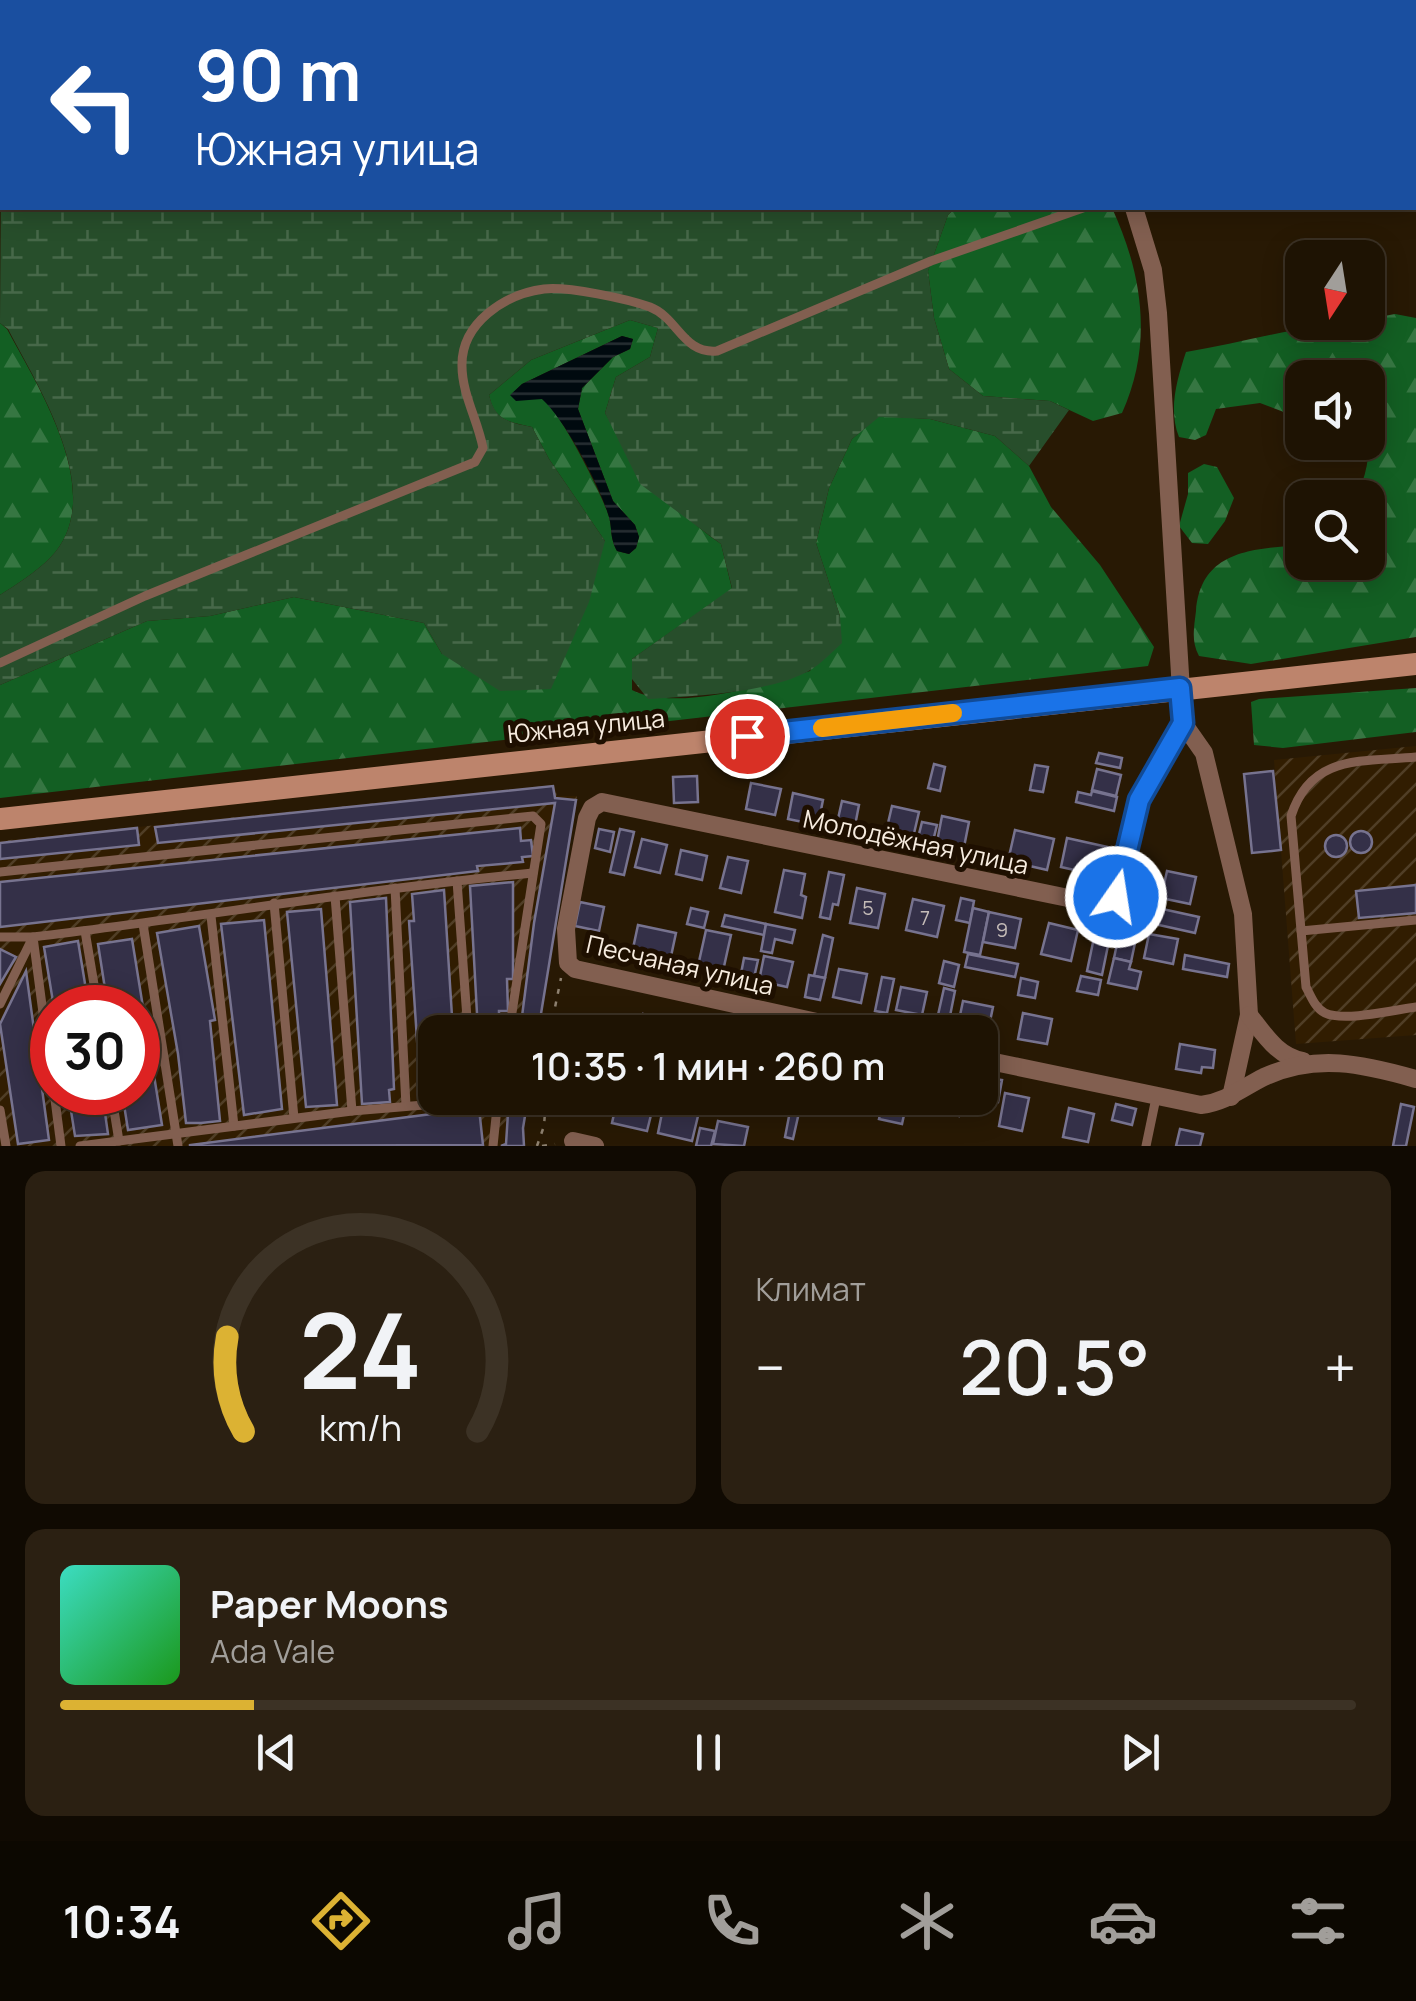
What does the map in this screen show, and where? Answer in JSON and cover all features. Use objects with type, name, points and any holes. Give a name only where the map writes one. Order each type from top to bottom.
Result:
[{"type":"main road","name":"Южная улица","points":[[0,820],[1416,664]]},
{"type":"street","points":[[1135,210],[1153,270],[1158,314],[1183,723],[1204,754],[1242,914],[1249,1015],[1231,1096]]},
{"type":"street","name":"Молодёжная улица","points":[[575,881],[587,818],[592,808],[602,802],[1107,906],[1116,897],[1139,800],[1183,723]]},
{"type":"street","name":"Песчаная улица","points":[[575,881],[566,929],[568,963],[575,969],[785,1015]]},
{"type":"street","points":[[1249,1015],[1288,1058],[1372,1068],[1416,1080]]},
{"type":"street","points":[[998,1062],[1156,1098],[1201,1104],[1219,1102],[1258,1080],[1305,1062]]},
{"type":"street","points":[[573,1141],[595,1146]]},
{"type":"lane","points":[[0,664],[145,596],[475,462],[483,448],[462,365],[468,339],[479,320],[520,295],[568,289],[650,307],[691,347],[717,351],[932,261],[1077,210]]},
{"type":"lane","points":[[1416,757],[1342,763],[1325,769],[1298,796],[1291,816],[1306,987],[1314,1003],[1326,1013],[1344,1016],[1416,1008]]},
{"type":"lane","points":[[0,872],[533,816],[541,824],[513,1015]]},
{"type":"lane","points":[[0,938],[210,916],[274,903],[534,873]]},
{"type":"lane","points":[[456,880],[467,1015]]},
{"type":"lane","points":[[396,888],[406,1106]]},
{"type":"lane","points":[[335,896],[352,1111]]},
{"type":"lane","points":[[274,903],[294,1118]]},
{"type":"lane","points":[[210,916],[234,1126]]},
{"type":"lane","points":[[1301,930],[1416,920]]},
{"type":"lane","points":[[142,924],[178,1146]]},
{"type":"lane","points":[[86,931],[94,985]]},
{"type":"lane","points":[[0,1004],[33,937]]},
{"type":"lane","points":[[33,937],[39,985]]},
{"type":"lane","points":[[1146,1146],[1156,1098]]},
{"type":"lane","points":[[80,1146],[418,1105]]},
{"type":"lane","points":[[0,1110],[6,1146]]},
{"type":"lane","points":[[57,1115],[61,1146]]},
{"type":"lane","points":[[115,1115],[119,1141]]},
{"type":"lane","points":[[492,1146],[496,1115]]},
{"type":"path","points":[[553,1015],[558,984],[568,963]]},
{"type":"path","points":[[537,1146],[545,1115]]},
{"type":"shaded area","points":[[622,336],[633,339],[630,349],[613,357],[582,388],[578,409],[613,501],[635,525],[639,537],[629,554],[617,551],[597,486],[561,422],[542,399],[516,401],[510,395],[522,384]]},
{"type":"shaded area","points":[[1416,746],[1416,1035],[1296,1044],[1274,760]]},
{"type":"shaded area","points":[[554,785],[557,796],[577,796],[541,1015],[418,1015],[418,1115],[525,1115],[524,1146],[0,1146],[0,841]]},
{"type":"green space","points":[[1,210],[953,210],[928,271],[934,318],[949,369],[983,396],[1050,401],[1069,410],[1029,466],[995,436],[930,419],[879,417],[852,439],[829,488],[816,543],[840,616],[842,643],[812,669],[777,683],[732,692],[648,699],[632,679],[632,659],[732,588],[721,544],[640,484],[605,413],[616,377],[650,357],[658,328],[630,320],[531,360],[489,395],[495,410],[504,418],[532,427],[605,541],[589,602],[551,689],[500,691],[442,654],[424,623],[294,597],[210,616],[147,621],[0,685],[0,595],[50,558],[67,533],[73,505],[63,442],[36,381],[8,329],[0,323]]},
{"type":"green space","points":[[953,210],[1113,210],[1131,259],[1140,310],[1138,362],[1122,413],[1093,421],[1050,401],[983,396],[949,369],[934,318],[928,271]]},
{"type":"green space","points":[[1385,316],[1416,318],[1416,637],[1251,664],[1199,656],[1194,634],[1200,591],[1219,564],[1232,557],[1285,546],[1285,580],[1385,580],[1385,480],[1363,480],[1367,460],[1385,460],[1385,360],[1285,360],[1285,413],[1260,403],[1216,409],[1206,435],[1195,440],[1179,437],[1174,416],[1186,352],[1285,332],[1285,340],[1385,340]]},
{"type":"green space","points":[[630,320],[658,328],[650,357],[616,377],[605,413],[656,485],[721,544],[732,589],[632,659],[632,690],[650,696],[695,697],[745,689],[810,671],[840,616],[816,543],[829,488],[852,439],[879,416],[930,419],[995,436],[1029,466],[1051,507],[1100,565],[1154,647],[1148,666],[0,798],[0,685],[147,621],[210,616],[294,597],[424,623],[442,654],[605,541],[532,427],[503,418],[491,403],[489,395],[531,360]],"holes":[[[622,336],[633,339],[630,349],[613,357],[582,388],[578,409],[613,501],[635,525],[639,537],[629,554],[617,551],[604,504],[579,452],[549,405],[531,396],[511,395],[522,384]]]},
{"type":"green space","points":[[0,323],[35,381],[63,442],[73,505],[67,533],[50,558],[0,595]]},
{"type":"green space","points":[[1204,464],[1217,467],[1234,498],[1225,521],[1208,544],[1192,543],[1179,526],[1188,494],[1188,473]]},
{"type":"green space","points":[[1416,688],[1416,732],[1283,748],[1254,745],[1251,702],[1259,699]]},
{"type":"building","points":[[1099,753],[1122,758],[1120,768],[1096,763]]},
{"type":"building","points":[[934,764],[945,767],[940,791],[928,788]]},
{"type":"building","points":[[1035,765],[1048,767],[1043,792],[1030,790]]},
{"type":"building","points":[[1097,769],[1121,775],[1116,796],[1092,790]]},
{"type":"building","points":[[1273,771],[1281,850],[1252,853],[1244,774]]},
{"type":"building","points":[[697,776],[698,802],[674,803],[673,777]]},
{"type":"building","points":[[751,783],[781,789],[775,815],[746,809]]},
{"type":"building","points":[[553,786],[555,798],[576,800],[541,1015],[522,1015],[555,803],[158,843],[155,827]]},
{"type":"building","points":[[1092,791],[1117,797],[1114,811],[1076,802],[1078,792],[1091,795]]},
{"type":"building","points":[[793,793],[823,800],[818,825],[788,819]]},
{"type":"building","points":[[842,801],[859,805],[853,836],[835,832]]},
{"type":"building","points":[[892,806],[919,812],[912,842],[885,836]]},
{"type":"building","points":[[942,816],[969,822],[963,852],[936,847]]},
{"type":"building","points":[[922,822],[937,825],[932,845],[917,842]]},
{"type":"building","points":[[137,828],[139,845],[0,859],[0,843]]},
{"type":"building","points":[[520,828],[521,841],[531,840],[533,856],[522,857],[523,862],[477,866],[478,871],[0,927],[0,882]]},
{"type":"building","points":[[599,829],[614,832],[610,852],[595,848]]},
{"type":"building","points":[[620,829],[634,832],[624,875],[610,872]]},
{"type":"building","points":[[1015,830],[1054,839],[1047,870],[1008,861]]},
{"type":"building","points":[[1361,831],[1369,834],[1369,850],[1361,853],[1353,850],[1350,842],[1353,834]]},
{"type":"building","points":[[1336,835],[1344,838],[1344,854],[1336,857],[1328,854],[1325,846],[1328,838]]},
{"type":"building","points":[[1067,838],[1112,848],[1106,877],[1061,867]]},
{"type":"building","points":[[642,839],[667,845],[660,873],[635,867]]},
{"type":"building","points":[[681,850],[707,856],[702,880],[676,874]]},
{"type":"building","points":[[728,857],[748,861],[741,893],[720,888]]},
{"type":"building","points":[[784,870],[805,874],[802,918],[775,912]]},
{"type":"building","points":[[1167,871],[1196,877],[1190,904],[1161,898]]},
{"type":"building","points":[[829,872],[844,875],[838,905],[833,904],[830,919],[820,917]]},
{"type":"building","points":[[513,882],[513,979],[507,979],[508,1011],[499,1011],[499,1015],[477,1015],[470,886]]},
{"type":"building","points":[[1416,885],[1416,913],[1359,918],[1356,891]]},
{"type":"building","points":[[857,888],[885,894],[878,928],[850,923]]},
{"type":"building","points":[[444,890],[452,1015],[418,1015],[418,1054],[409,921],[414,921],[412,894]]},
{"type":"building","points":[[386,898],[394,1089],[389,1090],[390,1102],[362,1104],[350,902]]},
{"type":"building","points":[[961,898],[974,901],[970,923],[956,920]]},
{"type":"building","points":[[913,899],[944,906],[937,937],[906,930]]},
{"type":"building","points":[[580,902],[604,907],[599,931],[575,926]]},
{"type":"building","points":[[1144,905],[1199,917],[1195,933],[1141,921]]},
{"type":"building","points":[[691,908],[708,912],[704,928],[687,924]]},
{"type":"building","points":[[973,908],[989,912],[980,955],[964,952]]},
{"type":"building","points":[[321,909],[337,1105],[306,1107],[287,912]]},
{"type":"building","points":[[989,912],[1021,919],[1015,948],[983,942]]},
{"type":"building","points":[[725,915],[766,924],[764,935],[722,926]]},
{"type":"building","points":[[264,920],[282,1109],[244,1115],[221,924]]},
{"type":"building","points":[[1049,923],[1078,930],[1071,961],[1041,954]]},
{"type":"building","points":[[766,924],[795,930],[792,943],[775,939],[772,953],[761,951]]},
{"type":"building","points":[[638,925],[676,933],[670,961],[632,953]]},
{"type":"building","points":[[199,926],[215,1020],[210,1021],[220,1121],[186,1123],[157,933]]},
{"type":"building","points":[[1096,928],[1111,931],[1102,975],[1087,971]]},
{"type":"building","points":[[706,930],[731,935],[723,971],[698,966]]},
{"type":"building","points":[[1149,934],[1178,939],[1173,964],[1144,958]]},
{"type":"building","points":[[823,935],[833,938],[825,978],[814,976]]},
{"type":"building","points":[[132,939],[139,985],[104,985],[98,944]]},
{"type":"building","points":[[1118,939],[1135,943],[1131,962],[1114,958]]},
{"type":"building","points":[[78,941],[85,985],[50,985],[44,947]]},
{"type":"building","points":[[0,949],[16,957],[0,984]]},
{"type":"building","points":[[968,954],[1018,964],[1015,977],[965,967]]},
{"type":"building","points":[[1185,955],[1229,964],[1227,977],[1183,969]]},
{"type":"building","points":[[764,956],[793,962],[787,987],[759,981]]},
{"type":"building","points":[[744,958],[758,960],[752,987],[739,984]]},
{"type":"building","points":[[1114,958],[1131,962],[1129,969],[1141,972],[1137,989],[1108,983]]},
{"type":"building","points":[[944,961],[959,965],[954,987],[939,983]]},
{"type":"building","points":[[839,969],[867,974],[861,1003],[833,997]]},
{"type":"building","points":[[26,971],[30,1000],[30,1115],[46,1115],[49,1140],[18,1144],[0,1024]]},
{"type":"building","points":[[809,975],[825,978],[820,1000],[805,997]]},
{"type":"building","points":[[1081,976],[1101,980],[1098,995],[1077,991]]},
{"type":"building","points":[[882,977],[894,979],[887,1013],[875,1011]]},
{"type":"building","points":[[1021,978],[1038,982],[1035,998],[1018,995]]},
{"type":"building","points":[[901,987],[927,992],[922,1015],[896,1010]]},
{"type":"building","points":[[944,988],[955,991],[950,1015],[938,1015]]},
{"type":"building","points":[[963,1001],[993,1007],[991,1015],[960,1015]]},
{"type":"building","points":[[1023,1013],[1052,1019],[1047,1044],[1018,1039]]},
{"type":"building","points":[[1180,1044],[1215,1050],[1213,1068],[1202,1067],[1201,1073],[1176,1069]]},
{"type":"building","points":[[1005,1093],[1029,1098],[1022,1131],[999,1126]]},
{"type":"building","points":[[1116,1104],[1136,1109],[1132,1125],[1112,1120]]},
{"type":"building","points":[[1401,1104],[1414,1107],[1406,1146],[1393,1146]]},
{"type":"building","points":[[1069,1108],[1094,1114],[1088,1142],[1063,1137]]},
{"type":"building","points":[[160,1113],[162,1125],[128,1130],[126,1115]]},
{"type":"building","points":[[72,1115],[105,1115],[108,1134],[75,1136]]},
{"type":"building","points":[[424,1115],[480,1115],[483,1145],[190,1146]]},
{"type":"building","points":[[508,1115],[525,1115],[524,1146],[501,1146],[506,1144]]},
{"type":"building","points":[[614,1115],[651,1115],[647,1131],[612,1123]]},
{"type":"building","points":[[662,1115],[698,1116],[692,1141],[658,1133]]},
{"type":"building","points":[[789,1115],[798,1115],[793,1139],[785,1137]]},
{"type":"building","points":[[880,1115],[904,1115],[902,1124],[879,1119]]},
{"type":"building","points":[[718,1121],[748,1127],[744,1146],[713,1144]]},
{"type":"building","points":[[700,1128],[715,1131],[711,1146],[696,1146]]},
{"type":"building","points":[[1180,1129],[1203,1134],[1200,1146],[1176,1146]]},
{"type":"slow traffic","points":[[822,728],[953,713]]},
{"type":"route","points":[[747,736],[1180,688],[1183,723],[1139,800],[1116,897]]}]
